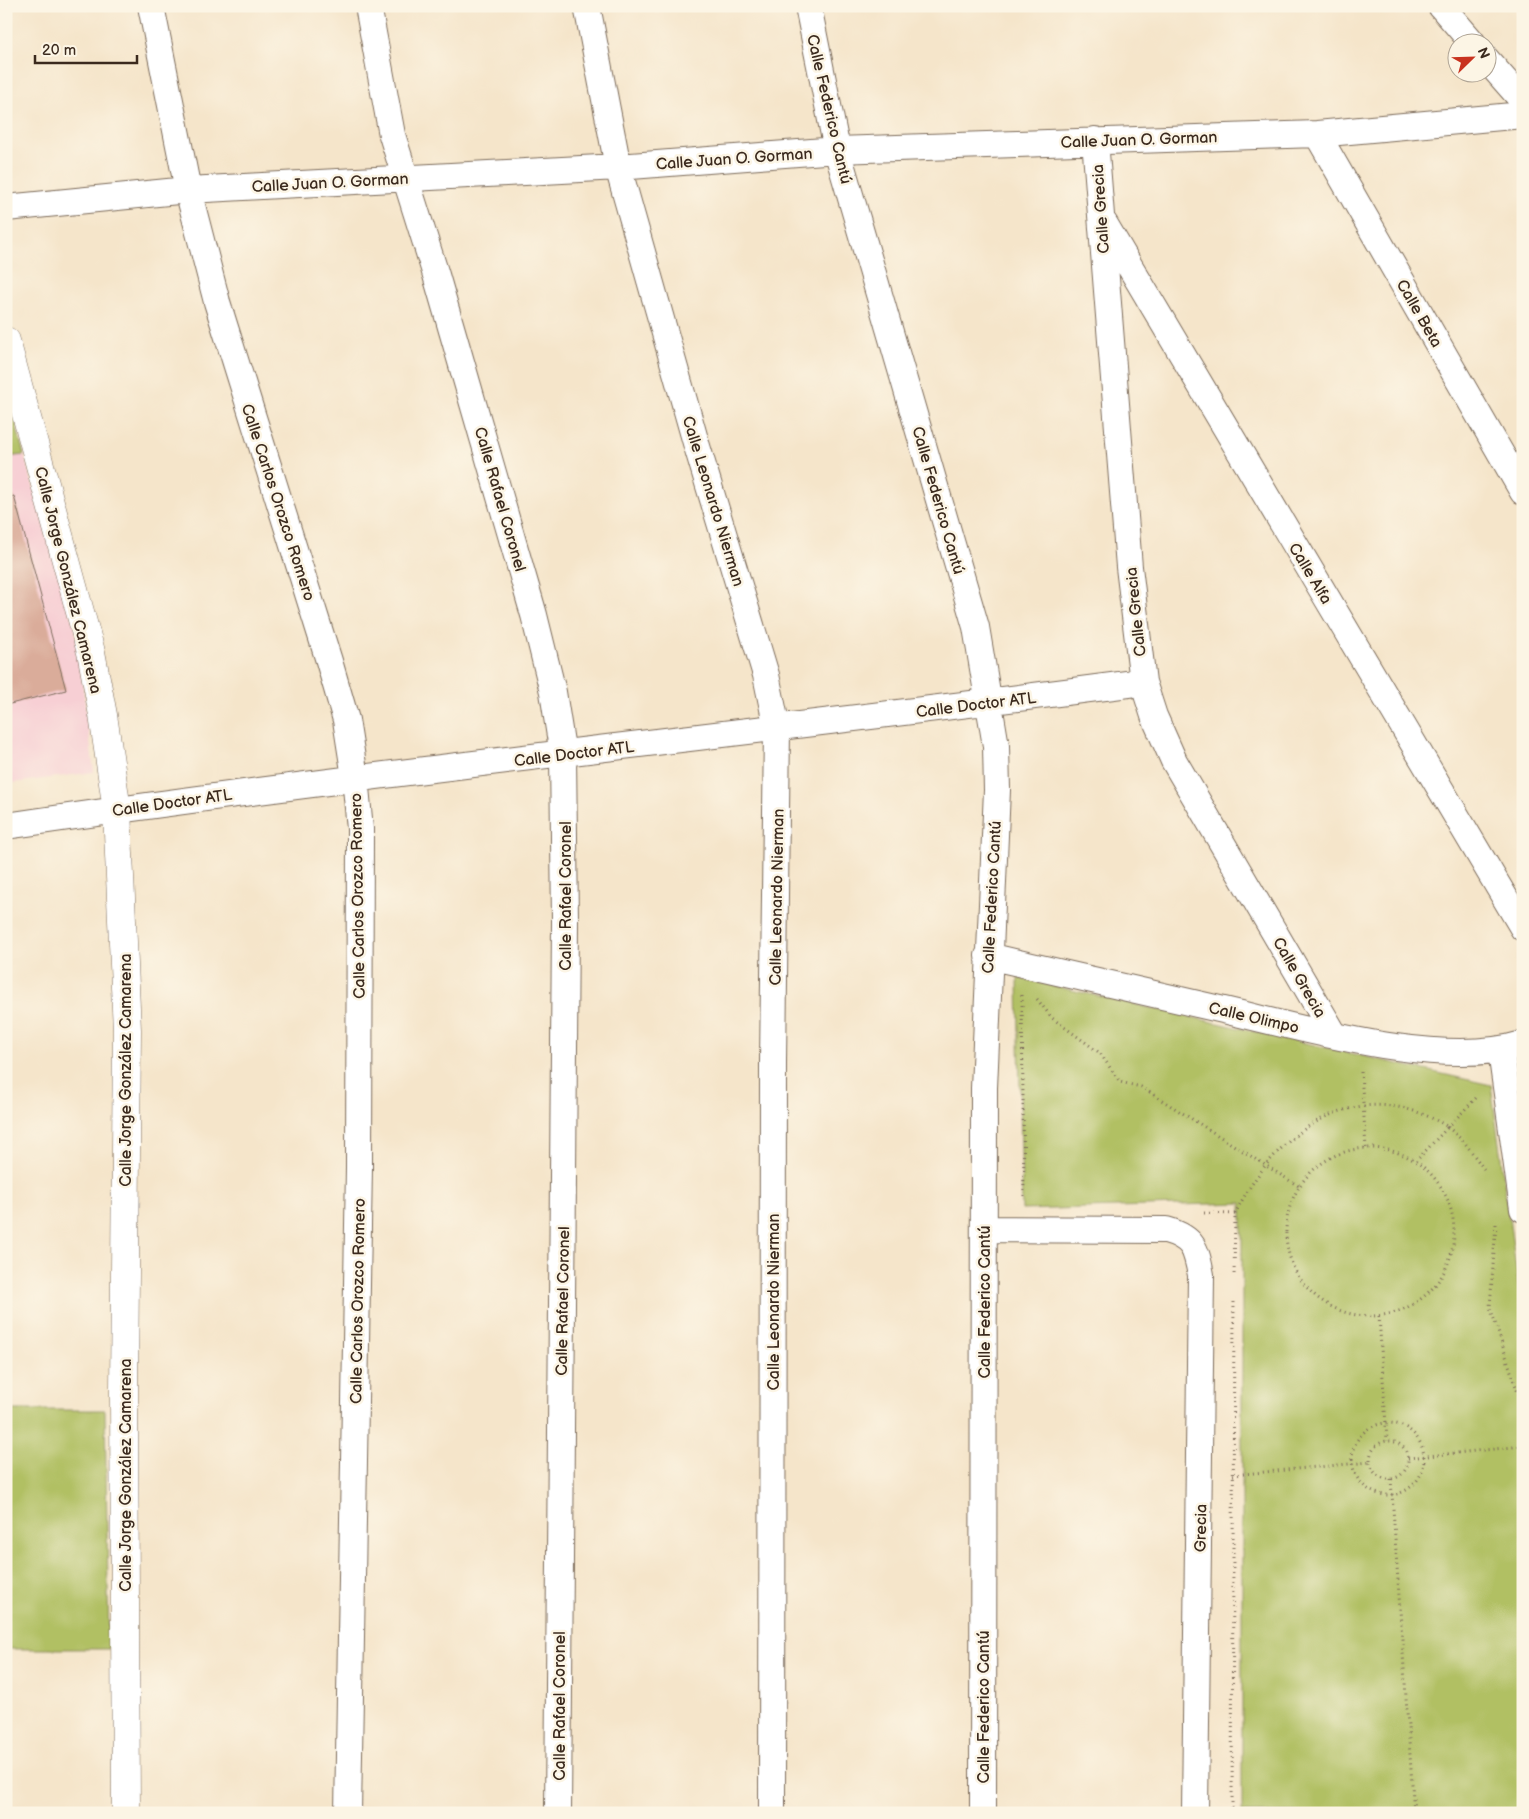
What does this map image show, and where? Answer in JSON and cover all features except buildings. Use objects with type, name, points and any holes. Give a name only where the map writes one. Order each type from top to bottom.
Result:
[{"type":"street","name":"Calle Carlos Orozco Romero","points":[[151,6],[188,190],[241,381],[332,670],[346,720],[356,777],[360,829],[359,1167],[348,1813]]},
{"type":"street","name":"Calle Rafael Coronel","points":[[368,6],[384,102],[404,177],[436,275],[534,615],[554,692],[564,754],[565,921],[558,1813]]},
{"type":"street","name":"Calle Leonardo Nierman","points":[[587,6],[618,167],[694,434],[766,675],[777,728],[773,1064],[772,1813]]},
{"type":"street","name":"Calle Federico Cantú","points":[[808,6],[837,150],[976,627],[996,746],[997,790],[988,956],[984,1088],[983,1813]]},
{"type":"street","points":[[1441,6],[1463,32]]},
{"type":"street","points":[[1496,70],[1523,101]]},
{"type":"street","name":"Calle Juan O. Gorman","points":[[6,208],[188,190],[618,167],[837,150],[1317,134],[1523,115]]},
{"type":"street","name":"Calle Beta","points":[[1317,134],[1523,492]]},
{"type":"street","name":"Calle Grecia","points":[[1095,140],[1129,567],[1143,682],[1154,716],[1174,761],[1335,1036]]},
{"type":"street","name":"Calle Alfa","points":[[1101,218],[1523,928]]},
{"type":"street","name":"Calle Jorge González Camarena","points":[[6,340],[90,652],[103,715],[117,810],[127,1030],[124,1394],[126,1813]]},
{"type":"street","name":"Calle Doctor ATL","points":[[6,826],[356,777],[564,754],[1143,682]]},
{"type":"street","name":"Calle Olimpo","points":[[988,956],[1335,1036],[1457,1052],[1512,1047]]},
{"type":"street","points":[[1512,1047],[1523,1209]]},
{"type":"street","name":"Grecia","points":[[984,1229],[1166,1230],[1181,1234],[1193,1244],[1201,1275],[1195,1813]]},
{"type":"path","points":[[1022,992],[1024,1208]]},
{"type":"path","points":[[1034,996],[1052,1018],[1100,1053],[1120,1082],[1141,1088],[1300,1187]]},
{"type":"path","points":[[1361,1062],[1362,1106],[1366,1148]]},
{"type":"path","points":[[1416,1161],[1479,1094]]},
{"type":"path","points":[[1235,1214],[1244,1194],[1265,1165],[1299,1131],[1335,1113],[1362,1106],[1390,1106],[1408,1109],[1448,1127],[1474,1153],[1486,1172]]},
{"type":"path","points":[[1356,1148],[1366,1148],[1384,1148],[1410,1157],[1432,1174],[1448,1197],[1455,1225],[1453,1253],[1442,1279],[1423,1299],[1398,1313],[1370,1317],[1342,1312],[1318,1299],[1299,1278],[1288,1252],[1286,1224],[1293,1198],[1308,1174],[1330,1157],[1356,1148]]},
{"type":"path","points":[[1496,1214],[1490,1307],[1523,1408]]},
{"type":"path","points":[[1378,1316],[1387,1441]]},
{"type":"path","points":[[1376,1425],[1400,1425],[1411,1431],[1419,1440],[1424,1456],[1422,1472],[1416,1483],[1408,1490],[1391,1495],[1375,1493],[1365,1487],[1357,1477],[1353,1465],[1353,1453],[1357,1441],[1365,1432],[1376,1425]]},
{"type":"path","points":[[1387,1441],[1396,1442],[1401,1445],[1408,1458],[1406,1469],[1397,1478],[1391,1479],[1378,1476],[1373,1471],[1370,1462],[1373,1448],[1387,1441]]},
{"type":"path","points":[[1408,1458],[1523,1446]]},
{"type":"path","points":[[1233,1475],[1370,1462]]},
{"type":"path","points":[[1391,1479],[1414,1813]]},
{"type":"path","points":[[1519,1812],[1523,1805]]},
{"type":"shaded area","points":[[24,455],[75,627],[94,772],[6,784],[6,457]]},
{"type":"green space","points":[[6,386],[24,455],[6,457]]},
{"type":"green space","points":[[1018,978],[1491,1085],[1523,1320],[1523,1813],[1242,1813],[1242,1203],[1022,1210]]},
{"type":"green space","points":[[6,1410],[105,1410],[109,1649],[6,1649]]}]
